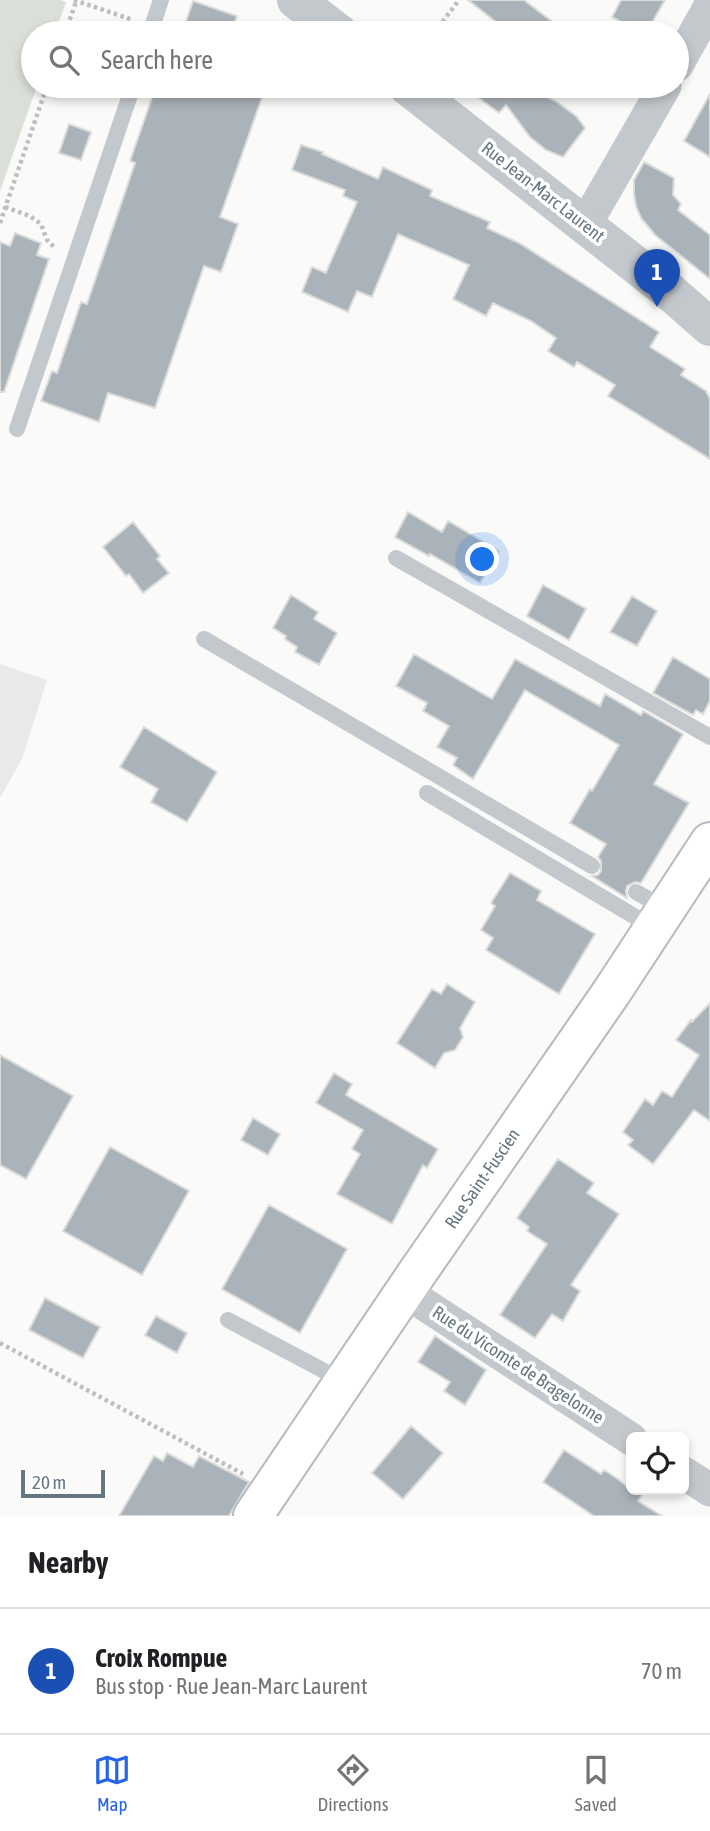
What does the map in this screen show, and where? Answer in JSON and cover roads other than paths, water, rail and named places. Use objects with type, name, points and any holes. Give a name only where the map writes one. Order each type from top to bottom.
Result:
[{"type":"main road","name":"Rue Saint-Fuscien","points":[[262,1502],[404,1291],[611,993],[652,910],[710,842]]},
{"type":"street","points":[[296,0],[324,21]]},
{"type":"street","points":[[689,44],[710,6]]},
{"type":"street","name":"Rue Jean-Marc Laurent","points":[[422,98],[669,291],[710,327]]},
{"type":"street","points":[[585,225],[658,98]]},
{"type":"street","name":"Rue du Vicomte de Bragelonne","points":[[404,1291],[626,1436]]},
{"type":"street","points":[[689,1476],[710,1490]]},
{"type":"lane","points":[[154,21],[161,0]]},
{"type":"lane","points":[[17,429],[128,98]]},
{"type":"lane","points":[[396,558],[710,737]]},
{"type":"lane","points":[[204,639],[593,866]]},
{"type":"lane","points":[[427,793],[652,910]]},
{"type":"lane","points":[[229,1320],[345,1382]]},
{"type":"place","name":"Croix Rompue","points":[[657,307]]}]
